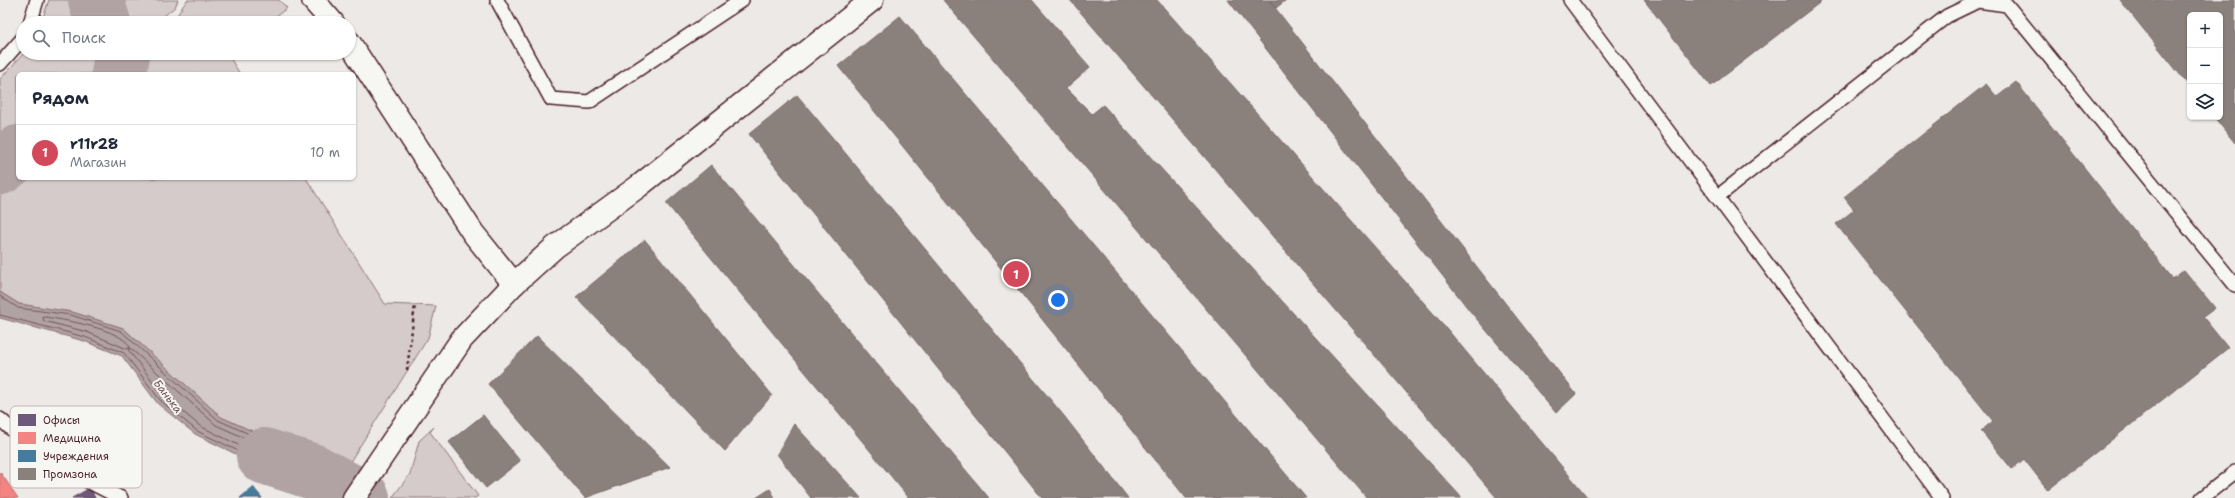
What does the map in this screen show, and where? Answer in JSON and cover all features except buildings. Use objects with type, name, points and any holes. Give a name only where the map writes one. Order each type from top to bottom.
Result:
[{"type":"main road","points":[[313,0],[327,16]]},
{"type":"main road","points":[[354,498],[462,339],[514,284],[555,247],[639,186],[872,0]]},
{"type":"main road","points":[[356,53],[473,233],[514,284]]},
{"type":"lane","points":[[32,16],[37,0]]},
{"type":"lane","points":[[497,0],[551,99],[589,102],[742,0]]},
{"type":"lane","points":[[1570,0],[1942,498]]},
{"type":"lane","points":[[1717,197],[1947,16],[1978,1],[2007,5],[2235,285]]},
{"type":"lane","points":[[0,64],[16,46]]},
{"type":"lane","points":[[0,419],[10,428]]},
{"type":"lane","points":[[2202,498],[2235,472]]},
{"type":"lane","points":[[101,488],[121,498]]},
{"type":"path","points":[[406,375],[415,305]]},
{"type":"shaded area","points":[[49,0],[96,0],[101,16],[43,16]]},
{"type":"shaded area","points":[[112,0],[178,0],[175,7],[164,16],[120,15]]},
{"type":"shaded area","points":[[187,0],[279,0],[287,8],[276,16],[177,16]]},
{"type":"shaded area","points":[[18,60],[121,60],[119,72],[16,72],[16,155],[0,167],[0,79]]},
{"type":"shaded area","points":[[147,60],[231,60],[239,72],[139,72]]},
{"type":"shaded area","points":[[16,177],[16,180],[307,180],[385,304],[436,306],[428,338],[341,476],[298,452],[221,417],[123,328],[72,312],[19,304],[0,292],[0,197]]},
{"type":"shaded area","points":[[434,427],[430,432],[478,496],[475,498],[392,498],[410,474],[419,441]]},
{"type":"water","points":[[0,292],[19,304],[72,312],[123,328],[221,417],[298,452],[341,476],[325,498],[195,434],[158,404],[122,356],[84,341],[0,318]]},
{"type":"waterway","points":[[96,0],[101,16]]},
{"type":"waterway","points":[[119,72],[121,60]]},
{"type":"waterway","points":[[0,167],[16,155]]},
{"type":"waterway","name":"Банька","points":[[264,456],[314,472],[362,498]]},
{"type":"place","name":"r11r28","points":[[1016,274]]}]
